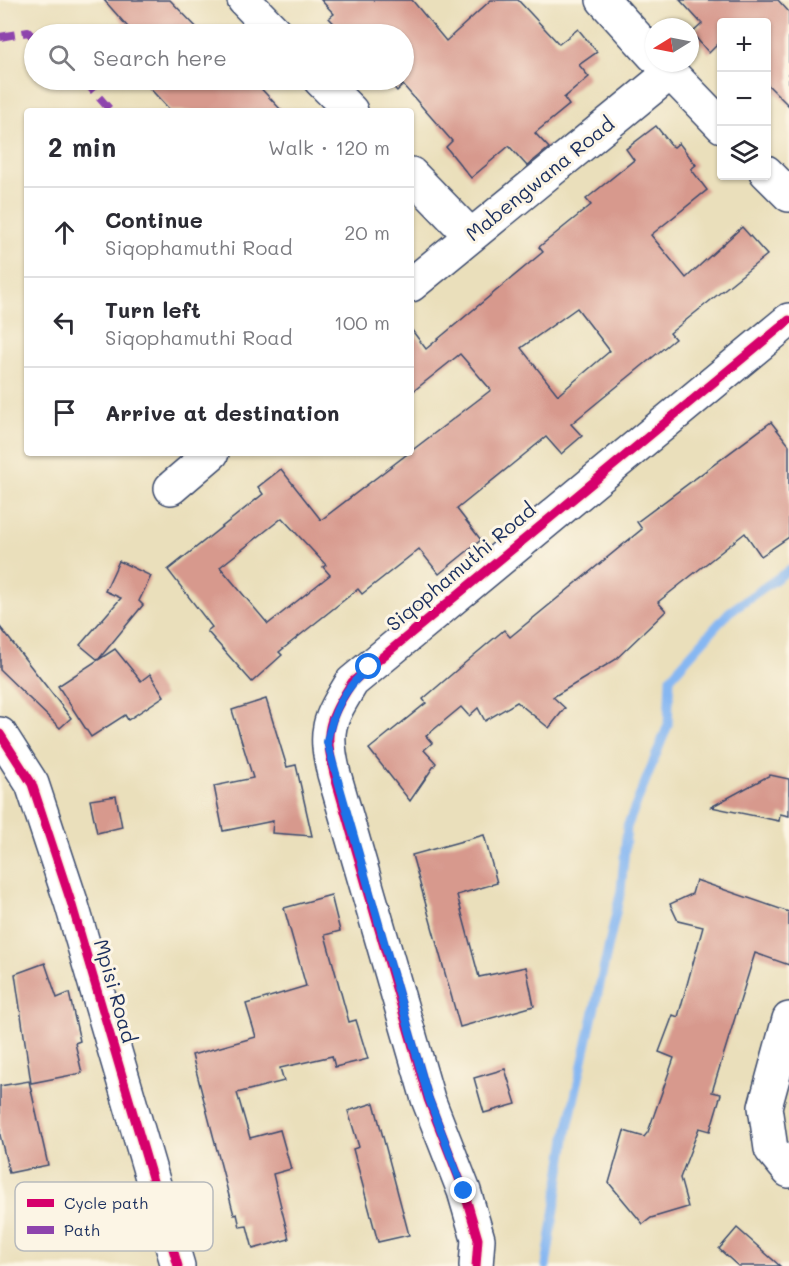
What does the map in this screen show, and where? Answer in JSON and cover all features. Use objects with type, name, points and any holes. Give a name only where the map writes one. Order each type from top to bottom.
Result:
[{"type":"street","points":[[244,0],[267,24]]},
{"type":"street","points":[[603,0],[645,46]]},
{"type":"street","name":"Mabengwana Road","points":[[414,282],[653,72]]},
{"type":"street","points":[[670,72],[717,121]]},
{"type":"street","points":[[330,90],[348,108]]},
{"type":"street","points":[[414,177],[470,235]]},
{"type":"street","points":[[771,177],[789,195]]},
{"type":"street","name":"Siqophamuthi Road","points":[[476,1266],[478,1239],[464,1191],[429,1099],[334,774],[327,742],[332,716],[352,682],[789,320]]},
{"type":"street","points":[[171,488],[208,456]]},
{"type":"street","name":"Mpisi Road","points":[[0,734],[32,784],[71,902],[153,1182]]},
{"type":"street","points":[[789,1019],[765,1107],[767,1135],[771,1149],[789,1171]]},
{"type":"street","name":"Mpisi Road","points":[[174,1251],[178,1266]]},
{"type":"building","points":[[104,0],[170,0],[193,24],[125,24]]},
{"type":"building","points":[[321,0],[412,0],[446,41],[491,0],[518,0],[559,44],[578,29],[597,52],[579,65],[589,77],[564,98],[569,105],[535,133],[549,148],[527,166],[509,146],[471,178],[446,147],[452,141],[407,90],[414,90],[414,24],[335,24],[329,18],[334,14]]},
{"type":"building","points":[[680,0],[778,0],[789,12],[789,106],[771,88],[771,18],[717,18],[717,45],[709,53],[699,41],[699,27],[702,24],[699,18]]},
{"type":"building","points":[[151,90],[262,90],[279,108],[168,108]]},
{"type":"building","points":[[656,126],[672,146],[679,143],[696,165],[691,169],[707,190],[651,235],[686,278],[742,227],[767,255],[670,333],[675,339],[571,424],[582,436],[561,454],[546,437],[457,509],[481,540],[439,574],[419,549],[362,594],[358,589],[279,652],[282,655],[252,682],[207,631],[212,627],[168,570],[263,494],[258,487],[281,469],[321,520],[405,456],[414,456],[414,449],[491,390],[460,354],[414,391],[414,333],[426,349],[543,252],[539,247],[591,205],[586,199],[634,160],[626,149]],"holes":[[[577,308],[610,351],[558,395],[521,348]],[[282,518],[326,565],[323,567],[330,575],[268,624],[220,567]]]},
{"type":"building","points":[[771,422],[789,445],[789,537],[761,556],[745,533],[658,602],[666,611],[615,660],[553,697],[565,708],[549,728],[517,702],[485,721],[478,708],[469,716],[461,707],[426,736],[432,743],[424,750],[436,763],[410,801],[369,749],[426,703],[423,699],[504,630],[510,637],[642,529],[637,522]]},
{"type":"building","points":[[119,561],[151,576],[139,601],[143,605],[98,660],[80,645],[121,598],[105,591]]},
{"type":"building","points":[[0,627],[71,718],[60,728],[0,670]]},
{"type":"building","points":[[115,649],[141,681],[150,674],[164,696],[128,720],[125,715],[91,737],[58,686]]},
{"type":"building","points":[[266,699],[287,767],[296,765],[312,836],[272,833],[273,821],[223,831],[214,786],[253,778],[232,710]]},
{"type":"building","points":[[770,775],[789,779],[789,816],[780,814],[779,821],[711,807]]},
{"type":"building","points":[[116,796],[122,827],[97,833],[90,800]]},
{"type":"building","points":[[484,835],[497,883],[457,895],[479,977],[526,967],[534,1006],[460,1027],[412,855]]},
{"type":"building","points":[[696,880],[789,912],[789,965],[755,953],[712,1092],[721,1094],[710,1131],[699,1128],[680,1178],[688,1207],[651,1218],[643,1224],[609,1183],[624,1131],[644,1137],[648,1132],[674,1058],[659,1052],[673,1015],[678,1017],[703,927],[678,921],[670,904],[692,894]]},
{"type":"building","points":[[331,895],[340,931],[325,935],[349,1022],[356,1020],[368,1059],[335,1067],[332,1056],[280,1068],[284,1081],[237,1093],[250,1138],[280,1130],[291,1169],[273,1174],[289,1239],[253,1249],[247,1226],[240,1227],[237,1214],[234,1215],[192,1055],[256,1037],[246,1004],[306,986],[284,908]]},
{"type":"building","points":[[45,963],[57,998],[69,993],[80,1041],[75,1043],[82,1073],[31,1083],[15,974]]},
{"type":"building","points":[[505,1069],[516,1104],[484,1113],[474,1078]]},
{"type":"building","points":[[29,1081],[48,1165],[9,1173],[0,1135],[0,1086]]},
{"type":"building","points":[[374,1103],[409,1235],[378,1242],[353,1149],[359,1147],[348,1111]]},
{"type":"building","points":[[737,1228],[780,1266],[738,1266],[719,1249]]},
{"type":"waterway","points":[[546,1266],[567,1132],[621,890],[627,827],[668,725],[670,678],[729,612],[789,570]]},
{"type":"marked path","points":[[0,37],[24,33]]},
{"type":"marked path","points":[[93,90],[108,108]]},
{"type":"cycle path","points":[[476,1266],[478,1239],[464,1191],[428,1099],[334,774],[329,746],[330,725],[352,682],[789,320]]},
{"type":"cycle path","points":[[0,734],[32,784],[71,902],[153,1182]]},
{"type":"cycle path","points":[[174,1251],[178,1266]]},
{"type":"route","points":[[369,667],[352,682],[332,716],[327,742],[334,774],[429,1099],[464,1191]]}]
